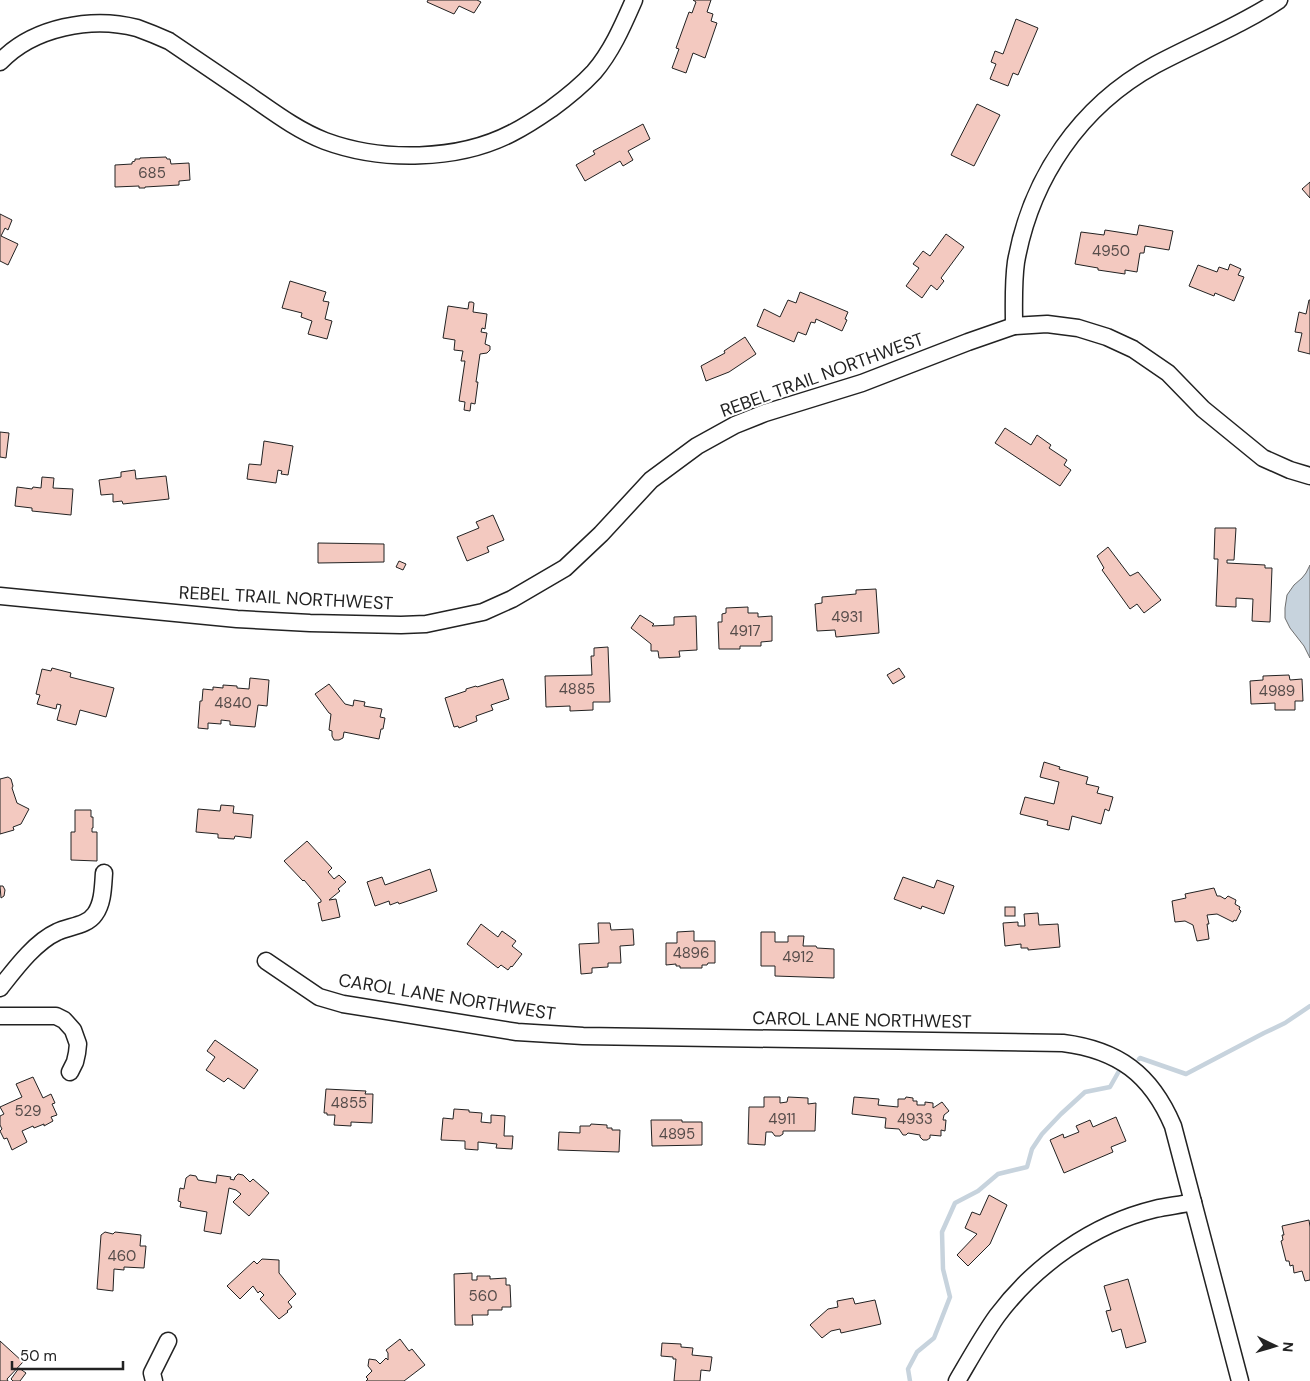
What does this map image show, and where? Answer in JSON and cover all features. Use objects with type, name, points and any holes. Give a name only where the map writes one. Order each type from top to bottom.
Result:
[{"type":"street","points":[[0,62],[13,50],[30,39],[68,26],[114,24],[136,28],[169,41],[296,127],[325,141],[369,152],[401,155],[444,153],[470,148],[511,134],[532,123],[567,98],[594,72],[618,36],[634,0]]},
{"type":"street","points":[[1014,326],[1013,296],[1022,232],[1035,197],[1049,168],[1067,141],[1088,116],[1116,91],[1154,65],[1226,31],[1280,0]]},
{"type":"street","name":"REBEL TRAIL NORTHWEST","points":[[0,596],[237,619],[310,623],[426,624],[482,612],[512,599],[565,568],[601,534],[651,480],[696,446],[735,425],[765,413],[862,383],[1014,326],[1047,324],[1078,328],[1107,337],[1133,349],[1168,374],[1203,409],[1263,458],[1290,470],[1310,476]]},
{"type":"street","points":[[0,988],[18,965],[42,942],[58,932],[94,916],[99,907],[104,873]]},
{"type":"street","name":"CAROL LANE NORTHWEST","points":[[266,961],[319,997],[343,1004],[516,1032],[583,1036],[1062,1043],[1084,1046],[1108,1054],[1127,1065],[1144,1079],[1166,1110],[1173,1126],[1240,1381]]},
{"type":"street","points":[[0,1016],[56,1016],[64,1020],[73,1030],[78,1044],[78,1053],[70,1072]]},
{"type":"street","points":[[957,1381],[998,1315],[1021,1288],[1050,1262],[1082,1240],[1117,1222],[1154,1210],[1193,1202]]},
{"type":"street","points":[[154,1381],[152,1372],[168,1341]]},
{"type":"shaded area","points":[[1310,565],[1310,658],[1285,618],[1285,608],[1287,595],[1306,573]]},
{"type":"building","points":[[428,0],[477,0],[481,2],[474,13],[459,6],[454,14],[427,2]]},
{"type":"building","points":[[693,0],[711,0],[707,12],[713,14],[711,21],[717,23],[705,58],[693,53],[686,73],[672,68],[679,49],[676,48],[689,12],[692,13],[696,2]]},
{"type":"building","points":[[1016,19],[1038,28],[1018,75],[1013,73],[1008,86],[990,79],[996,64],[991,62],[995,51],[1003,54]]},
{"type":"building","points":[[977,104],[1000,115],[974,166],[951,155]]},
{"type":"building","points":[[643,124],[650,139],[628,151],[633,160],[623,166],[620,161],[585,181],[576,165],[595,154],[593,151]]},
{"type":"building","points":[[166,157],[170,159],[171,164],[189,163],[190,180],[179,181],[179,185],[145,188],[139,188],[139,186],[115,187],[115,165],[132,164],[135,159],[140,158]]},
{"type":"building","points":[[1310,182],[1310,198],[1302,189]]},
{"type":"building","points":[[0,214],[12,220],[8,230],[5,228],[1,236],[18,244],[8,265],[0,261]]},
{"type":"building","points":[[1139,225],[1173,231],[1169,250],[1145,246],[1144,253],[1140,253],[1137,272],[1125,270],[1125,274],[1075,264],[1081,232],[1104,235],[1105,230],[1137,235]]},
{"type":"building","points":[[946,234],[964,247],[941,278],[944,281],[937,290],[931,285],[922,298],[906,286],[919,268],[913,264],[923,251],[930,256]]},
{"type":"building","points":[[1230,264],[1241,269],[1238,275],[1244,277],[1234,301],[1215,293],[1214,296],[1189,286],[1198,265],[1217,272],[1219,267],[1228,270]]},
{"type":"building","points":[[290,281],[326,292],[323,301],[329,302],[325,319],[332,321],[327,339],[308,334],[312,321],[301,317],[302,313],[282,308]]},
{"type":"building","points":[[800,292],[848,312],[842,331],[816,319],[815,323],[811,322],[806,335],[798,332],[794,342],[757,326],[764,309],[780,317],[788,300],[796,303]]},
{"type":"building","points":[[1309,300],[1310,354],[1298,351],[1302,333],[1295,332],[1299,312],[1306,314]]},
{"type":"building","points":[[469,302],[474,303],[473,312],[487,314],[485,329],[482,328],[481,332],[487,333],[485,344],[490,346],[490,350],[487,353],[480,354],[475,404],[471,403],[470,411],[464,410],[465,402],[459,401],[465,361],[461,361],[463,351],[454,350],[455,340],[443,338],[448,306],[468,309]]},
{"type":"building","points":[[745,337],[756,354],[729,372],[706,381],[701,366],[725,353],[724,351]]},
{"type":"building","points":[[1005,428],[1031,445],[1037,435],[1051,445],[1049,448],[1067,460],[1064,465],[1071,470],[1060,486],[995,443]]},
{"type":"building","points":[[0,432],[9,433],[6,458],[0,457]]},
{"type":"building","points":[[264,441],[293,446],[288,475],[281,474],[282,471],[278,470],[276,483],[247,479],[249,464],[261,465]]},
{"type":"building","points":[[135,470],[136,479],[166,476],[169,499],[123,504],[122,501],[113,502],[113,494],[101,495],[99,480],[121,477],[121,472]]},
{"type":"building","points":[[42,477],[54,478],[53,488],[73,489],[71,515],[32,511],[32,508],[15,506],[17,487],[41,488]]},
{"type":"building","points":[[493,515],[504,540],[487,547],[489,552],[467,561],[457,537],[479,528],[476,522]]},
{"type":"building","points":[[1215,528],[1236,528],[1234,560],[1227,560],[1227,563],[1265,565],[1265,568],[1272,568],[1270,622],[1252,621],[1253,599],[1236,598],[1236,607],[1216,606],[1218,559],[1214,559]]},
{"type":"building","points":[[318,543],[384,544],[384,562],[318,563]]},
{"type":"building","points":[[1108,547],[1130,576],[1138,572],[1161,600],[1144,613],[1137,604],[1130,609],[1102,570],[1104,568],[1097,556]]},
{"type":"building","points":[[399,561],[406,564],[403,570],[396,567]]},
{"type":"building","points":[[876,589],[879,633],[836,637],[835,630],[817,631],[815,604],[822,603],[822,597],[856,594],[856,590]]},
{"type":"building","points":[[748,607],[748,613],[758,613],[758,617],[772,616],[772,641],[761,642],[761,646],[719,649],[718,622],[722,622],[722,614],[726,613],[726,608]]},
{"type":"building","points":[[640,615],[654,624],[652,626],[674,625],[674,617],[696,616],[697,650],[679,651],[680,657],[659,658],[658,651],[651,651],[651,644],[631,628]]},
{"type":"building","points":[[608,647],[610,702],[593,702],[593,710],[570,711],[570,706],[546,707],[545,676],[592,675],[591,656],[594,656],[594,648]]},
{"type":"building","points":[[52,668],[71,673],[70,677],[114,688],[106,717],[80,710],[76,725],[57,720],[61,705],[57,704],[56,709],[37,704],[40,695],[36,694],[42,669],[51,671]]},
{"type":"building","points":[[899,668],[905,677],[893,684],[887,675]]},
{"type":"building","points":[[1289,675],[1290,680],[1302,679],[1303,701],[1295,701],[1295,710],[1275,710],[1275,703],[1251,704],[1250,681],[1263,680],[1263,676]]},
{"type":"building","points":[[250,678],[269,680],[267,706],[258,705],[255,727],[230,725],[230,721],[221,720],[221,724],[208,723],[208,729],[198,728],[203,689],[223,688],[223,685],[249,689]]},
{"type":"building","points":[[503,679],[509,699],[491,705],[493,710],[476,716],[477,721],[459,728],[458,726],[454,727],[445,698],[466,691],[466,689]]},
{"type":"building","points":[[329,684],[345,704],[353,706],[354,700],[365,702],[364,706],[382,709],[380,717],[385,718],[379,739],[344,732],[343,738],[334,740],[332,731],[329,730],[331,714],[315,694]]},
{"type":"building","points":[[1044,762],[1060,767],[1059,769],[1088,777],[1086,784],[1099,787],[1097,793],[1113,797],[1109,811],[1105,809],[1101,824],[1072,816],[1069,830],[1047,825],[1048,821],[1020,814],[1025,797],[1054,804],[1059,782],[1040,777]]},
{"type":"building","points":[[8,777],[11,779],[17,803],[29,809],[21,824],[13,827],[14,830],[0,834],[0,779]]},
{"type":"building","points":[[221,805],[234,806],[233,813],[253,815],[251,838],[235,836],[234,839],[218,838],[218,834],[196,832],[198,809],[220,811]]},
{"type":"building","points":[[75,810],[91,810],[91,817],[93,817],[92,832],[97,832],[97,861],[71,860],[71,832],[75,832]]},
{"type":"building","points":[[307,841],[332,868],[328,872],[334,879],[339,875],[346,882],[338,889],[340,891],[329,900],[336,899],[340,917],[322,921],[318,903],[321,900],[284,861]]},
{"type":"building","points":[[430,869],[437,891],[399,904],[398,902],[390,905],[389,901],[375,906],[367,882],[382,877],[385,885]]},
{"type":"building","points":[[903,877],[934,888],[937,880],[954,886],[944,914],[922,906],[921,909],[894,899]]},
{"type":"building","points":[[0,886],[3,886],[5,890],[4,896],[1,898]]},
{"type":"building","points":[[1214,888],[1217,896],[1225,899],[1228,896],[1236,900],[1235,904],[1240,907],[1241,911],[1236,921],[1234,920],[1233,922],[1217,914],[1207,915],[1209,939],[1197,941],[1193,925],[1185,921],[1175,922],[1172,901],[1186,898],[1185,894]]},
{"type":"building","points":[[1005,907],[1015,907],[1015,916],[1005,916]]},
{"type":"building","points":[[1038,913],[1039,925],[1058,924],[1060,947],[1028,950],[1028,948],[1021,948],[1021,944],[1005,946],[1003,923],[1018,922],[1018,926],[1025,926],[1024,914]]},
{"type":"building","points":[[598,923],[610,923],[611,930],[633,929],[634,945],[620,946],[621,963],[608,963],[608,967],[592,968],[592,973],[581,974],[579,944],[599,943]]},
{"type":"building","points":[[481,924],[498,937],[502,931],[516,941],[512,946],[522,954],[508,970],[501,965],[498,968],[467,944]]},
{"type":"building","points":[[694,931],[694,941],[715,941],[715,963],[702,965],[702,968],[680,968],[676,964],[666,965],[666,943],[677,943],[677,932]]},
{"type":"building","points":[[761,932],[775,932],[775,942],[788,942],[788,936],[804,936],[803,946],[834,949],[834,978],[775,976],[775,966],[761,966]]},
{"type":"building","points":[[215,1040],[258,1070],[244,1089],[228,1078],[224,1082],[206,1070],[215,1057],[207,1051]]},
{"type":"building","points":[[33,1077],[43,1098],[51,1094],[55,1103],[52,1104],[57,1115],[51,1117],[53,1121],[44,1126],[44,1124],[34,1128],[33,1126],[22,1131],[27,1142],[12,1150],[7,1138],[4,1139],[0,1131],[2,1129],[0,1116],[4,1114],[0,1107],[22,1097],[16,1084]]},
{"type":"building","points":[[326,1089],[366,1091],[365,1094],[373,1094],[372,1123],[351,1122],[351,1126],[334,1125],[335,1115],[324,1113]]},
{"type":"building","points":[[764,1097],[780,1097],[780,1103],[787,1102],[788,1097],[808,1098],[808,1104],[816,1103],[815,1131],[783,1131],[783,1134],[780,1136],[775,1136],[772,1132],[766,1132],[765,1145],[748,1144],[749,1107],[764,1107]]},
{"type":"building","points":[[854,1097],[879,1099],[878,1105],[898,1107],[898,1099],[905,1099],[906,1097],[913,1098],[913,1101],[917,1101],[917,1105],[925,1105],[925,1102],[933,1103],[933,1108],[942,1102],[949,1111],[944,1115],[943,1120],[946,1120],[945,1131],[941,1130],[941,1136],[930,1135],[930,1138],[927,1140],[923,1140],[920,1135],[908,1133],[903,1135],[899,1129],[885,1128],[886,1118],[852,1114]]},
{"type":"building","points":[[454,1109],[482,1113],[481,1122],[491,1123],[491,1115],[505,1116],[504,1136],[513,1136],[512,1149],[496,1148],[497,1144],[478,1142],[478,1150],[465,1149],[465,1141],[441,1140],[443,1118],[453,1119]]},
{"type":"building","points":[[1116,1117],[1126,1141],[1111,1147],[1113,1152],[1064,1173],[1050,1140],[1063,1134],[1064,1138],[1079,1132],[1076,1126],[1090,1120],[1093,1127]]},
{"type":"building","points":[[651,1120],[702,1122],[702,1145],[652,1146]]},
{"type":"building","points":[[591,1124],[607,1125],[607,1128],[612,1128],[612,1130],[620,1130],[619,1152],[558,1150],[559,1132],[580,1133],[580,1126],[590,1126]]},
{"type":"building","points":[[238,1174],[243,1175],[250,1182],[253,1179],[269,1193],[249,1216],[233,1202],[241,1194],[229,1188],[221,1234],[204,1231],[207,1212],[180,1207],[181,1202],[178,1201],[180,1188],[184,1189],[186,1178],[190,1175],[196,1176],[198,1180],[216,1183],[217,1175],[231,1177],[230,1179],[234,1180]]},
{"type":"building","points":[[989,1195],[1007,1205],[990,1244],[968,1266],[957,1255],[977,1234],[965,1228],[972,1212],[980,1215]]},
{"type":"building","points":[[1309,1220],[1310,1280],[1305,1281],[1302,1271],[1294,1273],[1293,1265],[1290,1266],[1289,1261],[1286,1261],[1281,1241],[1283,1240],[1282,1235],[1284,1235],[1282,1226]]},
{"type":"building","points":[[105,1232],[141,1235],[140,1246],[146,1246],[144,1268],[124,1267],[124,1270],[114,1269],[113,1291],[97,1289],[101,1235]]},
{"type":"building","points":[[262,1259],[279,1260],[279,1273],[296,1294],[288,1302],[292,1307],[279,1319],[260,1299],[264,1295],[260,1291],[258,1293],[253,1286],[240,1299],[227,1286],[254,1261],[257,1264]]},
{"type":"building","points":[[472,1273],[472,1280],[477,1280],[477,1276],[490,1276],[490,1279],[506,1278],[506,1285],[510,1285],[511,1307],[502,1307],[502,1310],[488,1310],[488,1315],[472,1315],[473,1325],[455,1325],[454,1274]]},
{"type":"building","points":[[1128,1279],[1146,1342],[1126,1348],[1121,1329],[1112,1332],[1106,1311],[1111,1310],[1104,1286]]},
{"type":"building","points":[[853,1298],[855,1304],[875,1300],[881,1324],[841,1333],[840,1329],[831,1331],[822,1338],[810,1325],[828,1309],[838,1307],[837,1301]]},
{"type":"building","points":[[400,1339],[409,1351],[412,1349],[425,1365],[404,1381],[366,1381],[368,1379],[366,1377],[372,1371],[368,1366],[369,1359],[376,1360],[380,1364],[386,1358],[388,1360],[386,1350]]},
{"type":"building","points":[[0,1341],[23,1362],[7,1379],[8,1381],[0,1381]]},
{"type":"building","points":[[662,1343],[681,1344],[681,1347],[693,1348],[692,1355],[712,1357],[710,1371],[701,1370],[700,1381],[674,1381],[676,1359],[661,1356]]},
{"type":"building","points":[[19,1368],[26,1373],[20,1381],[13,1381],[11,1379]]},
{"type":"waterway","points":[[1139,1059],[1186,1074],[1285,1023],[1310,1006]]},
{"type":"waterway","points":[[910,1381],[908,1369],[917,1352],[934,1338],[950,1297],[943,1269],[942,1232],[955,1203],[978,1191],[998,1174],[1027,1167],[1032,1149],[1042,1134],[1061,1114],[1085,1092],[1110,1087],[1119,1071]]}]
